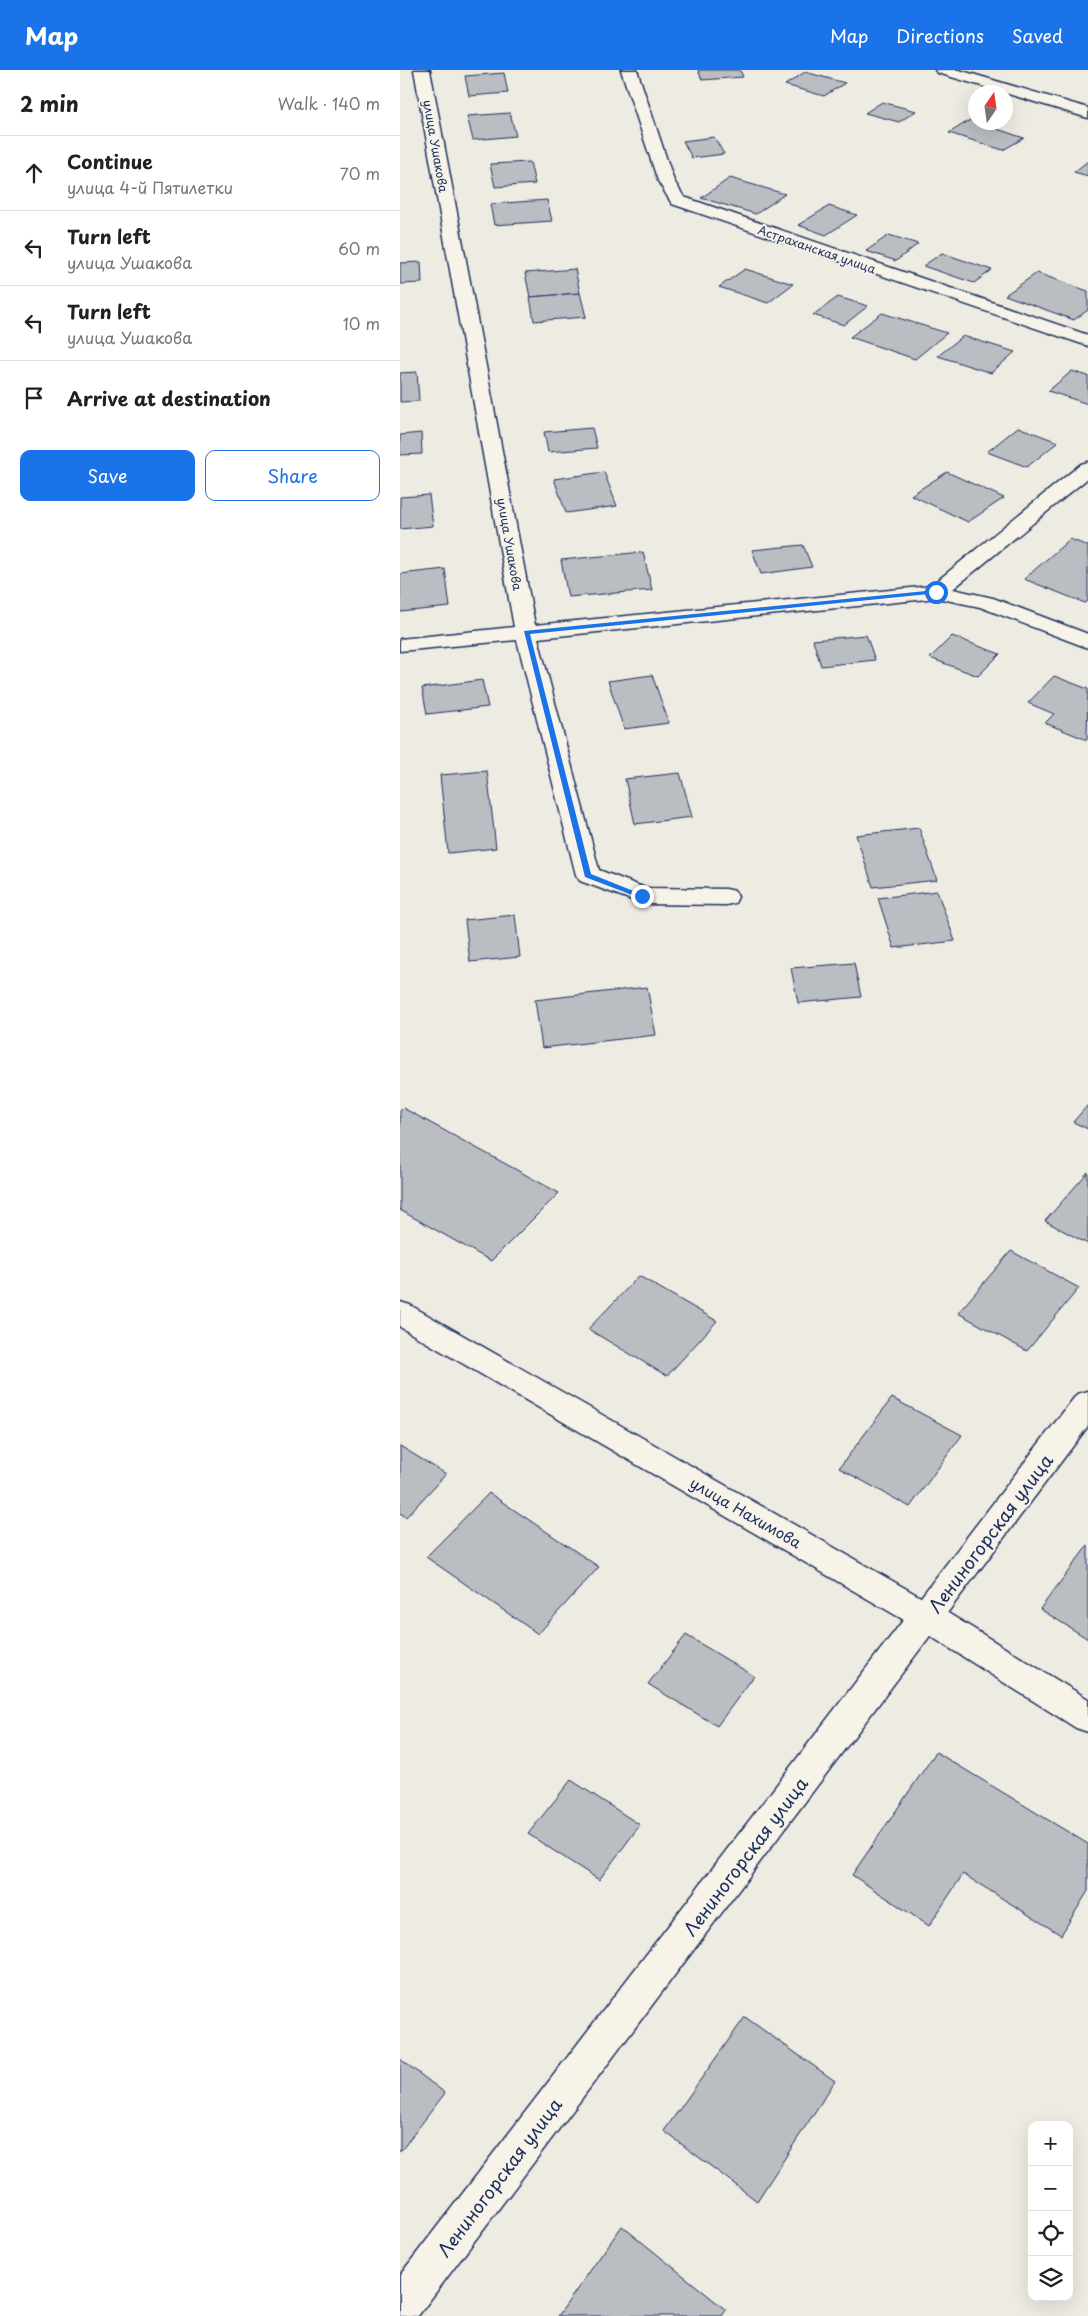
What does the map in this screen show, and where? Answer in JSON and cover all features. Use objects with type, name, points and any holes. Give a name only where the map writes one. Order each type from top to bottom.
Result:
[{"type":"street","name":"улица Ушакова","points":[[422,70],[526,632],[588,875],[642,896],[726,896]]},
{"type":"street","name":"Астраханская улица","points":[[630,70],[666,181],[678,200],[716,216],[1088,341]]},
{"type":"street","points":[[943,70],[1088,113]]},
{"type":"street","points":[[936,592],[1088,468]]},
{"type":"street","points":[[400,645],[936,592],[986,602],[1088,642]]},
{"type":"street","name":"улица Нахимова","points":[[400,1313],[927,1617],[1088,1717]]},
{"type":"street","name":"Лениногорская улица","points":[[400,2307],[1088,1403]]},
{"type":"building","points":[[698,70],[740,70],[743,77],[702,80]]},
{"type":"building","points":[[805,72],[845,83],[824,96],[785,85]]},
{"type":"building","points":[[504,73],[508,93],[469,96],[465,76]]},
{"type":"building","points":[[882,102],[916,111],[899,122],[865,113]]},
{"type":"building","points":[[510,113],[516,136],[473,140],[467,116]]},
{"type":"building","points":[[968,121],[968,130],[1000,130],[1024,138],[1003,150],[949,133]]},
{"type":"building","points":[[714,137],[724,154],[692,158],[683,141]]},
{"type":"building","points":[[1088,161],[1088,176],[1074,172]]},
{"type":"building","points":[[530,162],[535,184],[495,187],[490,164]]},
{"type":"building","points":[[730,178],[785,194],[756,214],[701,198]]},
{"type":"building","points":[[547,200],[552,221],[494,225],[490,204]]},
{"type":"building","points":[[829,206],[857,215],[826,235],[798,225]]},
{"type":"building","points":[[889,235],[918,244],[896,261],[866,251]]},
{"type":"building","points":[[942,253],[992,270],[974,283],[923,266]]},
{"type":"building","points":[[421,262],[422,283],[400,284],[400,263]]},
{"type":"building","points":[[575,269],[580,293],[530,297],[525,273]]},
{"type":"building","points":[[745,269],[793,284],[768,303],[719,287]]},
{"type":"building","points":[[1037,273],[1088,291],[1088,310],[1074,320],[1005,295]]},
{"type":"building","points":[[580,293],[586,317],[534,321],[530,297]]},
{"type":"building","points":[[838,297],[868,306],[844,325],[813,315]]},
{"type":"building","points":[[882,313],[947,333],[915,359],[850,337]]},
{"type":"building","points":[[963,336],[1015,352],[991,373],[938,356]]},
{"type":"building","points":[[1072,371],[1088,376],[1088,404],[1048,391]]},
{"type":"building","points":[[417,372],[419,401],[400,402],[400,373]]},
{"type":"building","points":[[1018,427],[1058,442],[1027,467],[987,452]]},
{"type":"building","points":[[592,428],[597,448],[548,452],[544,432]]},
{"type":"building","points":[[421,433],[422,454],[400,455],[400,435]]},
{"type":"building","points":[[604,472],[617,506],[566,513],[554,479]]},
{"type":"building","points":[[947,472],[1004,498],[968,522],[911,495]]},
{"type":"building","points":[[429,495],[433,526],[400,529],[400,497]]},
{"type":"building","points":[[1070,539],[1088,546],[1088,601],[1085,603],[1024,579]]},
{"type":"building","points":[[803,545],[812,567],[761,574],[752,550]]},
{"type":"building","points":[[643,552],[652,590],[568,597],[561,560]]},
{"type":"building","points":[[445,569],[450,607],[400,612],[400,574]]},
{"type":"building","points":[[866,635],[875,660],[821,666],[813,640]]},
{"type":"building","points":[[952,636],[1000,654],[978,676],[930,658]]},
{"type":"building","points":[[652,675],[669,723],[624,729],[608,681]]},
{"type":"building","points":[[1054,676],[1088,689],[1087,740],[1045,723],[1054,714],[1028,703]]},
{"type":"building","points":[[482,680],[488,707],[427,714],[422,688]]},
{"type":"building","points":[[487,771],[496,848],[448,853],[440,775]]},
{"type":"building","points":[[680,773],[692,817],[635,824],[625,779]]},
{"type":"building","points":[[919,828],[937,880],[873,887],[856,835]]},
{"type":"building","points":[[937,891],[955,941],[894,948],[878,898]]},
{"type":"building","points":[[515,915],[520,957],[470,962],[465,920]]},
{"type":"building","points":[[854,963],[861,997],[798,1003],[791,968]]},
{"type":"building","points":[[647,987],[656,1035],[542,1048],[535,1000]]},
{"type":"building","points":[[1088,1105],[1088,1129],[1073,1122]]},
{"type":"building","points":[[403,1108],[559,1193],[491,1261],[400,1210],[400,1111]]},
{"type":"building","points":[[1088,1172],[1088,1244],[1045,1221]]},
{"type":"building","points":[[1011,1251],[1079,1288],[1027,1351],[958,1313]]},
{"type":"building","points":[[639,1276],[717,1321],[667,1376],[588,1329]]},
{"type":"building","points":[[892,1398],[962,1435],[910,1507],[839,1468]]},
{"type":"building","points":[[400,1446],[446,1474],[406,1517],[400,1513]]},
{"type":"building","points":[[489,1493],[599,1567],[538,1634],[426,1557]]},
{"type":"building","points":[[1088,1545],[1088,1639],[1040,1609]]},
{"type":"building","points":[[686,1635],[754,1676],[717,1726],[648,1684]]},
{"type":"building","points":[[936,1752],[1088,1844],[1088,1891],[1061,1935],[963,1874],[929,1926],[852,1875]]},
{"type":"building","points":[[571,1780],[640,1825],[599,1880],[528,1834]]},
{"type":"building","points":[[745,2017],[835,2081],[757,2201],[664,2131]]},
{"type":"building","points":[[400,2059],[445,2093],[400,2152]]},
{"type":"building","points":[[622,2226],[726,2310],[722,2316],[558,2316]]},
{"type":"route","points":[[642,896],[588,875],[526,632],[936,592]]}]
